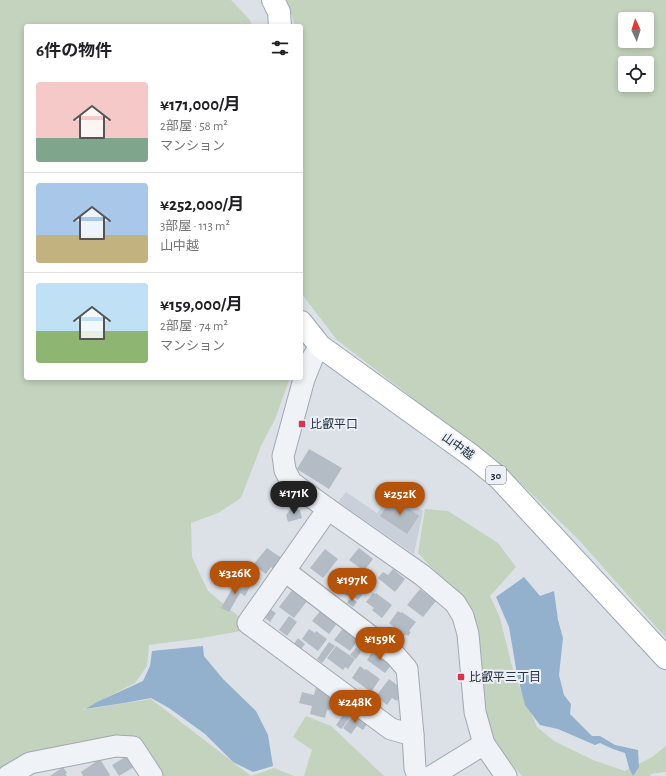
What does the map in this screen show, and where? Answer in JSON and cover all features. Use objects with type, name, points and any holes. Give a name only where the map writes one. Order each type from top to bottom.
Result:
[{"type":"main road","points":[[273,0],[279,12],[280,24]]},
{"type":"main road","name":"山中越","points":[[303,325],[320,346],[472,456],[499,478],[666,658]]},
{"type":"street","points":[[320,346],[312,359],[304,379],[283,456],[284,470],[291,482],[422,575],[454,603],[463,616],[468,634],[475,712],[484,744],[506,776]]},
{"type":"street","points":[[328,509],[248,623],[391,729],[413,735]]},
{"type":"street","points":[[284,571],[395,655],[407,669],[415,768],[418,776]]},
{"type":"street","points":[[432,776],[484,744]]},
{"type":"street","points":[[8,776],[30,763],[116,746],[133,748],[151,776]]},
{"type":"shaded area","points":[[346,492],[377,513],[393,493],[423,511],[414,554],[338,502]]},
{"type":"green space","points":[[0,0],[231,0],[250,20],[251,24],[24,24],[24,380],[289,380],[275,419],[261,446],[241,498],[218,513],[191,523],[192,557],[208,591],[243,620],[241,631],[149,645],[147,666],[135,683],[82,710],[151,699],[251,776],[161,776],[138,736],[33,751],[0,773]]},
{"type":"green space","points":[[286,0],[666,0],[666,638],[578,539],[509,472],[337,340],[303,296],[303,24],[294,24]]},
{"type":"green space","points":[[425,509],[448,511],[498,543],[516,567],[490,596],[500,618],[514,674],[537,727],[554,741],[593,760],[625,771],[652,757],[666,746],[666,772],[650,774],[651,776],[522,776],[490,739],[457,595],[418,553]]},
{"type":"green space","points":[[306,716],[331,726],[384,776],[304,776],[312,750],[293,737]]},
{"type":"green space","points":[[274,768],[294,776],[251,776]]},
{"type":"water","points":[[524,577],[540,596],[554,591],[558,620],[563,638],[559,675],[564,695],[571,704],[570,714],[592,736],[600,736],[615,745],[638,750],[639,767],[633,776],[625,753],[600,743],[595,745],[558,729],[540,725],[525,705],[517,674],[509,627],[496,597]]},
{"type":"water","points":[[203,646],[204,656],[223,679],[256,711],[268,735],[273,766],[253,772],[233,762],[205,734],[169,708],[151,698],[85,709],[143,681],[150,666],[152,651]]},
{"type":"building","points":[[309,449],[342,468],[329,489],[297,469]]},
{"type":"building","points":[[393,497],[419,516],[407,534],[380,516]]},
{"type":"building","points":[[292,507],[300,510],[302,518],[288,522],[286,515]]},
{"type":"building","points":[[267,548],[283,559],[275,570],[271,567],[266,574],[253,565]]},
{"type":"building","points":[[359,548],[373,559],[364,571],[349,560]]},
{"type":"building","points":[[325,549],[338,559],[323,578],[310,568]]},
{"type":"building","points":[[393,569],[405,579],[395,592],[378,578],[383,572],[388,575]]},
{"type":"building","points":[[345,574],[349,578],[352,574],[362,582],[351,596],[349,594],[347,596],[335,587]]},
{"type":"building","points":[[237,580],[250,587],[245,596],[240,593],[229,612],[221,608]]},
{"type":"building","points":[[362,584],[367,588],[358,600],[352,596]]},
{"type":"building","points":[[293,589],[308,600],[294,618],[279,607]]},
{"type":"building","points":[[420,589],[436,601],[423,617],[407,605]]},
{"type":"building","points":[[373,593],[376,593],[392,605],[382,618],[372,610],[374,608],[366,602]]},
{"type":"building","points":[[351,597],[357,602],[353,607],[347,603]]},
{"type":"building","points":[[270,609],[276,613],[270,622],[264,617]]},
{"type":"building","points":[[321,610],[338,622],[329,634],[312,621]]},
{"type":"building","points":[[398,611],[401,613],[402,612],[416,622],[409,631],[411,632],[408,636],[406,634],[405,636],[389,623]]},
{"type":"building","points":[[289,616],[297,622],[287,636],[279,630]]},
{"type":"building","points":[[344,627],[359,636],[350,651],[334,640]]},
{"type":"building","points":[[309,629],[315,633],[316,631],[327,639],[318,651],[302,639]]},
{"type":"building","points":[[298,638],[305,644],[301,649],[294,644]]},
{"type":"building","points":[[329,642],[335,646],[322,663],[317,659]]},
{"type":"building","points":[[336,646],[355,659],[348,669],[345,667],[343,670],[327,658]]},
{"type":"building","points":[[356,648],[361,652],[356,659],[350,655]]},
{"type":"building","points":[[374,649],[393,663],[385,673],[367,660]]},
{"type":"building","points":[[360,666],[380,679],[371,692],[352,678]]},
{"type":"building","points":[[389,679],[404,690],[397,701],[392,698],[387,705],[376,696]]},
{"type":"building","points":[[316,688],[331,691],[329,698],[333,699],[330,710],[327,710],[325,718],[310,714],[312,706],[299,703],[302,692],[314,695]]},
{"type":"building","points":[[346,711],[352,715],[341,729],[336,725]]},
{"type":"building","points":[[354,713],[368,723],[363,730],[357,726],[351,734],[343,728]]},
{"type":"building","points":[[127,756],[134,767],[119,776],[112,765]]},
{"type":"building","points":[[100,759],[110,775],[109,776],[83,776],[81,772]]},
{"type":"building","points":[[63,767],[67,773],[65,774],[67,776],[50,776]]},
{"type":"place","name":"比叡平口","points":[[302,424]]},
{"type":"place","name":"比叡平三丁目","points":[[461,677]]}]
